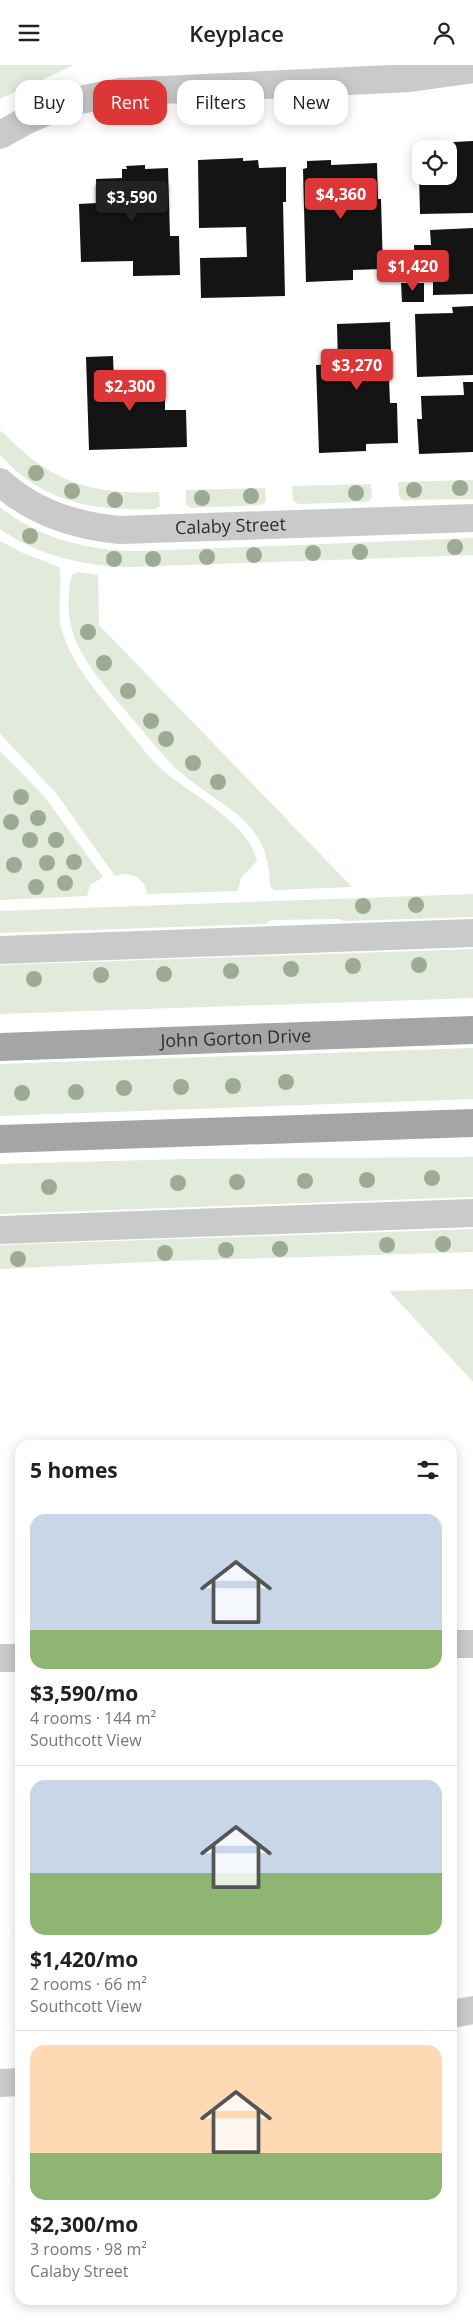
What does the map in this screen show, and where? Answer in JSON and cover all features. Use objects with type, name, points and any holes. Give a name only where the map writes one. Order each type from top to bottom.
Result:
[{"type":"main road","name":"John Gorton Drive","points":[[0,1047],[473,1030]]},
{"type":"main road","points":[[0,1139],[473,1123]]},
{"type":"street","points":[[0,135],[36,116],[70,102],[120,92],[403,78],[473,69]]},
{"type":"street","name":"Calaby Street","points":[[0,482],[23,500],[43,511],[83,524],[120,530],[473,518]]},
{"type":"street","points":[[0,950],[473,933]]},
{"type":"street","points":[[0,1230],[473,1213]]},
{"type":"street","points":[[457,1644],[473,1643]]},
{"type":"street","points":[[0,1658],[15,1658]]},
{"type":"street","points":[[457,2013],[473,2010]]},
{"type":"street","points":[[0,2083],[15,2082]]},
{"type":"green space","points":[[0,65],[74,65],[41,80],[15,80],[15,92],[0,99]]},
{"type":"green space","points":[[2,431],[19,448],[54,474],[73,482],[112,491],[159,492],[160,506],[155,509],[111,508],[71,501],[52,494],[34,484],[0,455],[0,432]]},
{"type":"green space","points":[[473,480],[473,499],[402,500],[399,496],[398,482]]},
{"type":"green space","points":[[371,484],[372,497],[368,502],[298,504],[293,500],[292,486]]},
{"type":"green space","points":[[265,488],[266,502],[261,505],[191,508],[186,504],[186,490]]},
{"type":"green space","points":[[0,507],[32,528],[50,536],[87,546],[125,551],[473,538],[473,555],[130,567],[113,566],[62,558],[30,546],[0,529]]},
{"type":"green space","points":[[0,541],[23,553],[59,567],[61,627],[65,641],[78,666],[103,700],[155,763],[228,819],[251,846],[257,861],[241,878],[238,891],[147,894],[143,883],[136,877],[126,874],[115,876],[56,793],[0,733]]},
{"type":"green space","points":[[77,572],[98,575],[99,625],[352,887],[274,890],[270,886],[268,863],[262,845],[253,830],[228,807],[197,786],[169,761],[110,692],[80,650],[72,631],[69,615],[70,583],[72,575]]},
{"type":"green space","points":[[0,751],[44,796],[103,877],[90,885],[87,896],[0,900]]},
{"type":"green space","points":[[473,894],[473,917],[344,921],[339,919],[272,920],[265,924],[0,933],[0,911]]},
{"type":"green space","points":[[473,949],[473,998],[0,1014],[0,965]]},
{"type":"green space","points":[[473,1048],[473,1099],[0,1116],[0,1064]]},
{"type":"green space","points":[[473,1157],[473,1197],[0,1214],[0,1164],[187,1159]]},
{"type":"green space","points":[[473,1229],[473,1252],[168,1261],[0,1269],[0,1245]]},
{"type":"green space","points":[[473,1289],[473,1382],[389,1291]]},
{"type":"building","points":[[473,141],[473,213],[420,214],[419,185],[457,185],[457,142]]},
{"type":"building","points":[[243,158],[243,161],[258,160],[259,168],[286,167],[286,202],[283,202],[285,296],[201,298],[200,258],[247,257],[246,227],[199,228],[198,160]]},
{"type":"building","points":[[331,160],[331,165],[377,163],[378,199],[381,199],[383,269],[353,270],[353,280],[306,282],[303,169],[307,168],[307,161]]},
{"type":"building","points":[[145,165],[145,169],[168,168],[170,236],[179,236],[180,275],[133,276],[133,261],[81,262],[79,204],[97,203],[96,179],[122,178],[122,169],[127,169],[126,166]]},
{"type":"building","points":[[473,228],[473,294],[433,295],[433,274],[415,275],[414,245],[431,245],[430,230]]},
{"type":"building","points":[[401,283],[424,283],[424,302],[402,302]]},
{"type":"building","points":[[473,306],[473,375],[417,377],[415,314],[453,313],[452,307]]},
{"type":"building","points":[[390,322],[391,352],[388,352],[390,403],[397,403],[398,443],[366,444],[366,451],[319,453],[316,365],[338,364],[337,324]]},
{"type":"building","points":[[113,356],[114,382],[165,381],[165,410],[186,410],[187,447],[89,450],[86,357]]},
{"type":"building","points":[[463,382],[473,382],[473,452],[419,454],[417,419],[422,419],[421,396],[464,395]]}]
